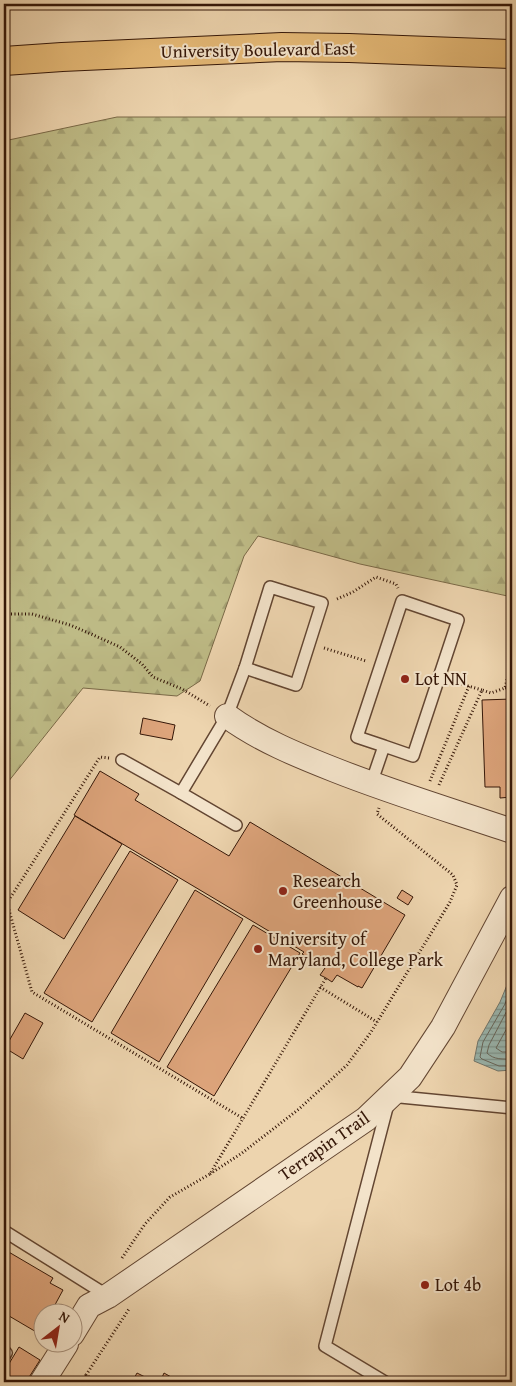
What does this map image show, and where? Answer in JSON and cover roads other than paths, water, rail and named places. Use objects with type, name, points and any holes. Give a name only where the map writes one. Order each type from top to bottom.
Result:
[{"type":"main road","name":"University Boulevard East","points":[[4,61],[282,47],[512,54]]},
{"type":"street","points":[[227,716],[243,727],[291,753],[378,786],[512,831]]},
{"type":"street","name":"Terrapin Trail","points":[[82,1318],[89,1306],[115,1291],[366,1119],[410,1077],[443,1027],[512,898]]},
{"type":"street","points":[[42,1382],[60,1354]]},
{"type":"lane","points":[[181,793],[227,716],[245,668],[270,587],[322,603],[296,685],[245,668]]},
{"type":"lane","points":[[402,601],[458,620],[413,756],[384,746],[357,737],[402,601]]},
{"type":"lane","points":[[378,786],[384,746]]},
{"type":"lane","points":[[122,760],[236,825]]},
{"type":"lane","points":[[385,1382],[325,1346],[390,1096],[512,1108]]},
{"type":"lane","points":[[4,1231],[115,1291]]},
{"type":"lane","points":[[4,1351],[6,1353],[4,1356]]},
{"type":"water","points":[[512,973],[512,1070],[498,1071],[474,1061],[478,1041],[500,1002]]},
{"type":"place","name":"Lot NN","points":[[405,679]]},
{"type":"place","name":"Research Greenhouse","points":[[283,891]]},
{"type":"place","name":"University of Maryland, College Park","points":[[258,949]]},
{"type":"place","name":"Lot 4b","points":[[425,1285]]}]
